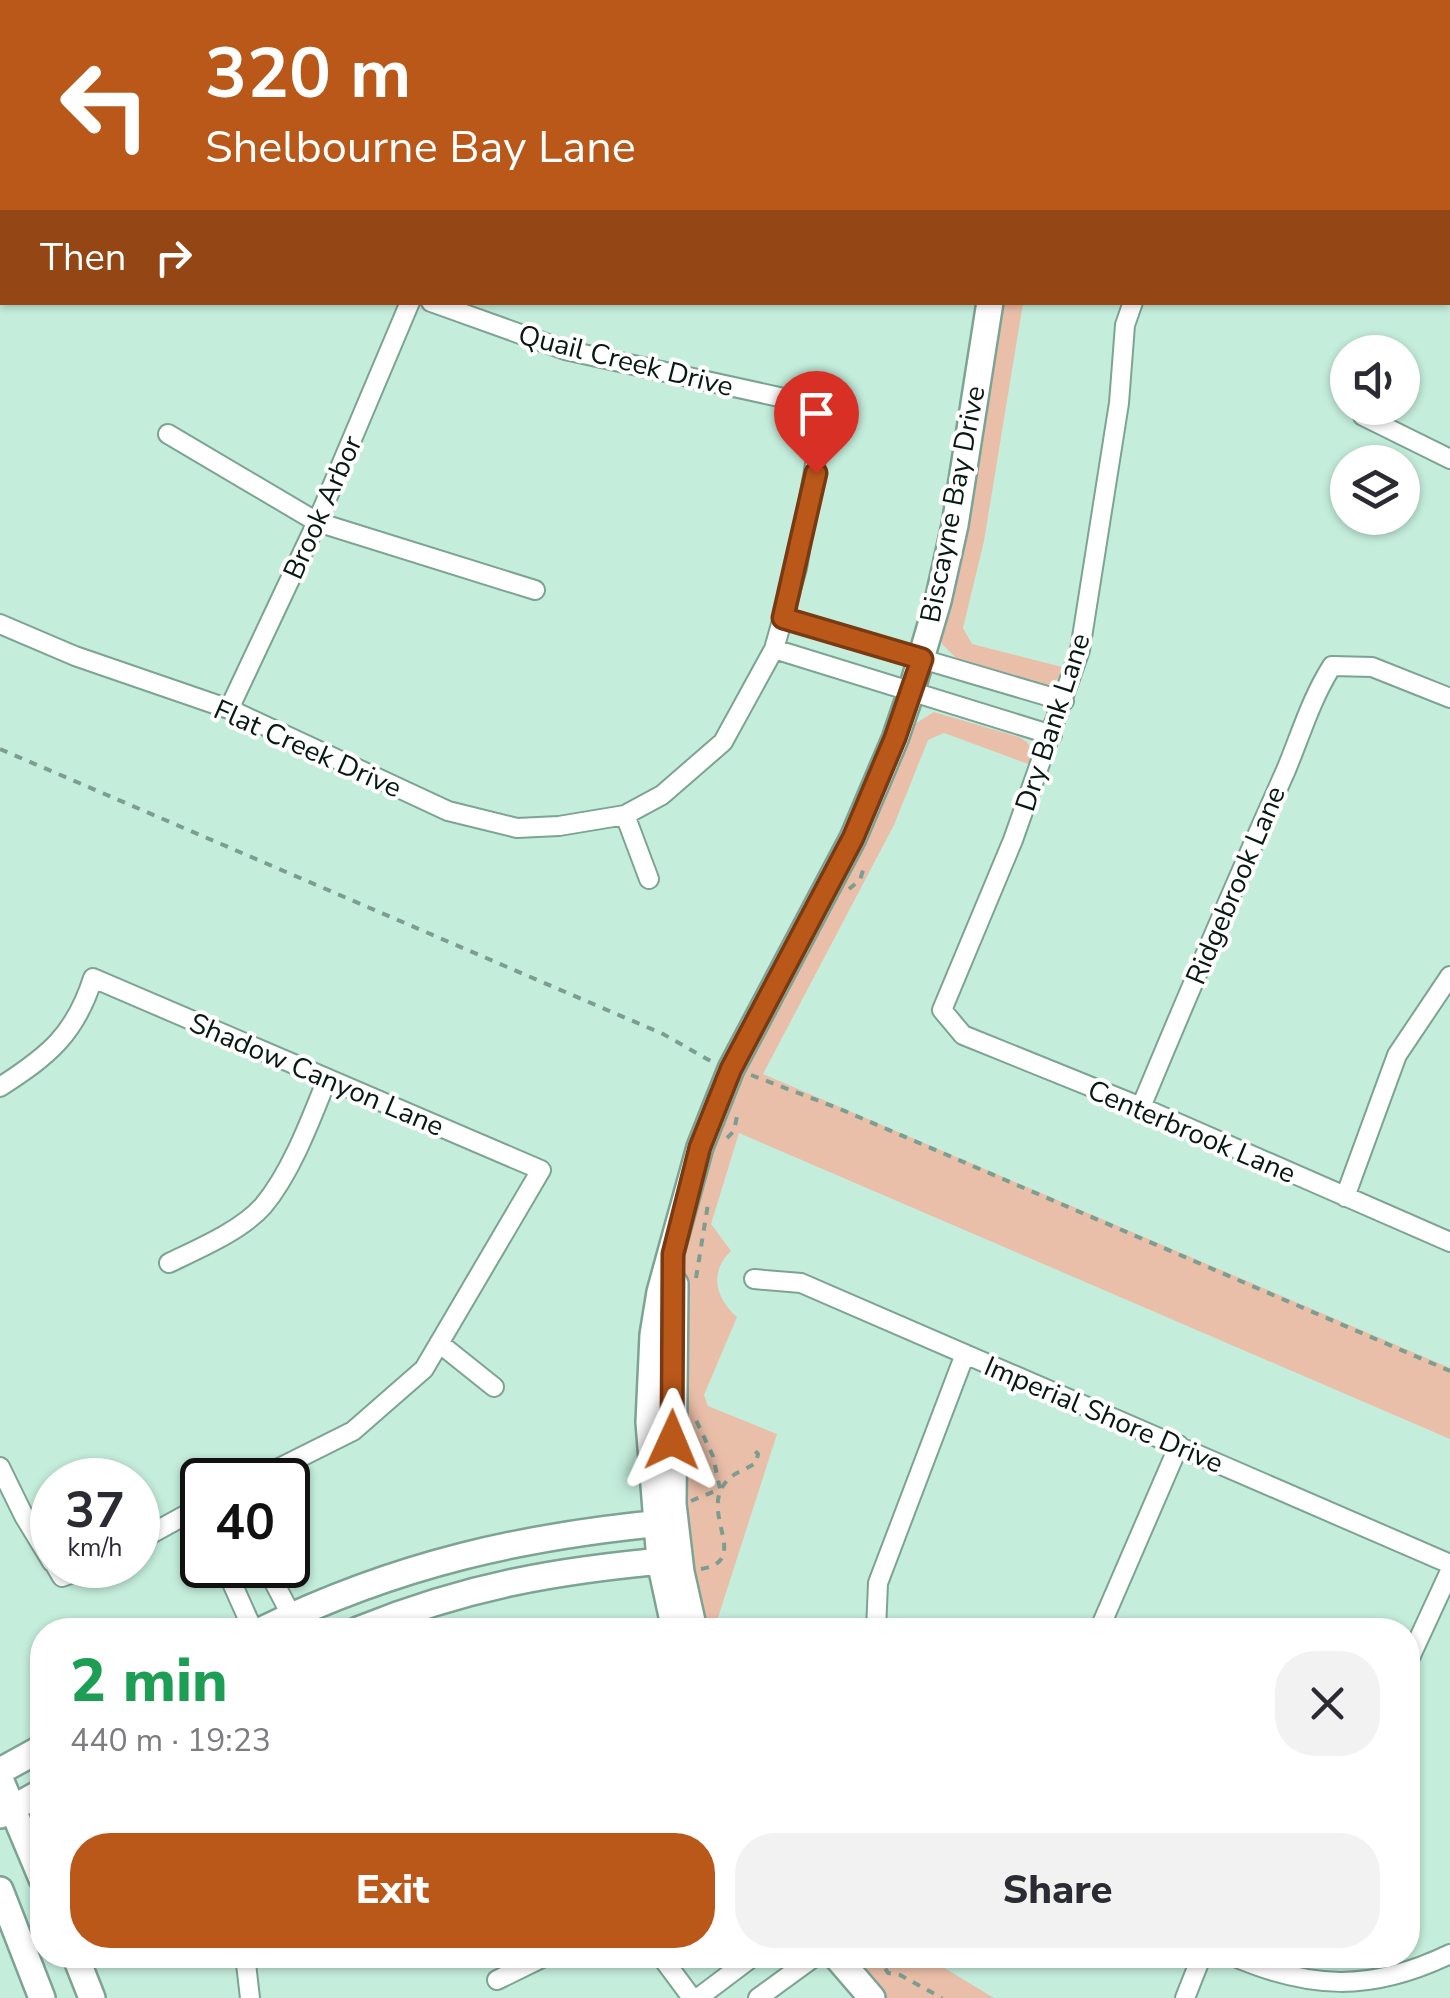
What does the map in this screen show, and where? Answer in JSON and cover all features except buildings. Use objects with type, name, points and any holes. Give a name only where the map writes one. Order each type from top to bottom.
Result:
[{"type":"street","name":"Brook Arbor","points":[[229,709],[316,522],[409,305]]},
{"type":"street","name":"Quail Creek Drive","points":[[439,305],[565,350],[825,407],[800,549],[783,618]]},
{"type":"street","name":"Biscayne Bay Drive","points":[[690,1618],[665,1523],[650,1422],[660,1292],[700,1147],[731,1069],[853,838],[911,692],[955,525],[990,305]]},
{"type":"street","name":"Dry Bank Lane","points":[[942,1010],[1014,840],[1080,650],[1131,305]]},
{"type":"street","points":[[1381,425],[1450,459]]},
{"type":"street","points":[[168,434],[316,522],[535,590]]},
{"type":"street","points":[[649,879],[625,816],[662,795],[723,742],[774,650],[783,618],[1064,701]]},
{"type":"street","name":"Flat Creek Drive","points":[[0,624],[75,656],[229,709],[448,811],[518,828],[625,816]]},
{"type":"street","points":[[774,650],[1052,735]]},
{"type":"street","name":"Ridgebrook Lane","points":[[1141,1106],[1288,766],[1315,692],[1332,666],[1372,667],[1450,698]]},
{"type":"street","points":[[1345,1197],[1397,1055],[1450,976]]},
{"type":"street","name":"Shadow Canyon Lane","points":[[0,1087],[45,1058],[84,1007],[92,978],[540,1170],[439,1344]]},
{"type":"street","name":"Centerbrook Lane","points":[[942,1010],[963,1035],[1141,1106],[1450,1242]]},
{"type":"street","points":[[169,1263],[214,1242],[262,1207],[303,1141],[327,1079]]},
{"type":"street","name":"Imperial Shore Drive","points":[[754,1279],[800,1283],[1179,1445],[1450,1568]]},
{"type":"street","points":[[299,1458],[353,1431],[424,1369],[439,1344],[494,1387]]},
{"type":"street","points":[[877,1618],[878,1583],[965,1354]]},
{"type":"street","points":[[1104,1618],[1179,1445]]},
{"type":"street","points":[[0,1467],[30,1526]]},
{"type":"street","points":[[306,1618],[380,1579],[458,1556],[553,1535],[665,1523]]},
{"type":"street","points":[[387,1618],[485,1586],[560,1572],[674,1564]]},
{"type":"street","name":"Biscayne Bay Drive","points":[[674,1564],[675,1618]]},
{"type":"street","points":[[1420,1635],[1450,1568]]},
{"type":"street","points":[[234,1588],[248,1618]]},
{"type":"street","points":[[277,1588],[293,1618]]},
{"type":"street","points":[[0,1771],[30,1755]]},
{"type":"street","points":[[0,1779],[6,1812],[30,1857]]},
{"type":"street","points":[[6,1812],[30,1799]]},
{"type":"street","points":[[0,1890],[30,1967]]},
{"type":"street","points":[[1259,1968],[1340,1985],[1374,1981],[1421,1968],[1450,1954]]},
{"type":"street","points":[[30,1968],[42,1998]]},
{"type":"street","points":[[80,1968],[92,1998]]},
{"type":"street","points":[[247,1968],[250,1998]]},
{"type":"street","points":[[497,1980],[521,1968]]},
{"type":"street","points":[[671,1968],[695,1998],[737,1968]]},
{"type":"street","points":[[758,1998],[799,1968]]},
{"type":"street","points":[[846,1968],[872,1998]]},
{"type":"street","points":[[1185,1998],[1197,1968]]},
{"type":"path","points":[[842,898],[860,880],[868,853]]},
{"type":"path","points":[[747,1084],[759,1061]]},
{"type":"path","points":[[724,1142],[734,1131],[739,1104]]},
{"type":"path","points":[[694,1289],[708,1193]]},
{"type":"path","points":[[674,1564],[718,1565],[726,1550],[717,1508],[720,1489],[709,1446],[690,1407]]},
{"type":"path","points":[[720,1489],[731,1474],[756,1463],[758,1454],[751,1447]]},
{"type":"path","points":[[885,1968],[942,1998]]},
{"type":"shaded area","points":[[1002,305],[1023,305],[984,541],[963,628],[972,644],[1062,667],[1058,679],[1046,686],[958,660],[942,644],[941,632]]},
{"type":"shaded area","points":[[934,712],[1019,737],[1033,752],[1031,765],[944,733],[928,740],[894,825],[763,1074],[1450,1368],[1450,1439],[739,1133],[711,1224],[731,1251],[717,1276],[724,1302],[737,1317],[704,1395],[708,1406],[777,1434],[718,1618],[701,1618],[686,1537],[680,1338],[685,1255],[700,1187],[744,1066],[913,725]]},
{"type":"shaded area","points":[[944,1968],[994,1998],[886,1998],[861,1970]]},
{"type":"route","points":[[672,1440],[673,1254],[700,1147],[731,1069],[853,838],[895,738],[922,659],[783,618],[816,473]]}]
